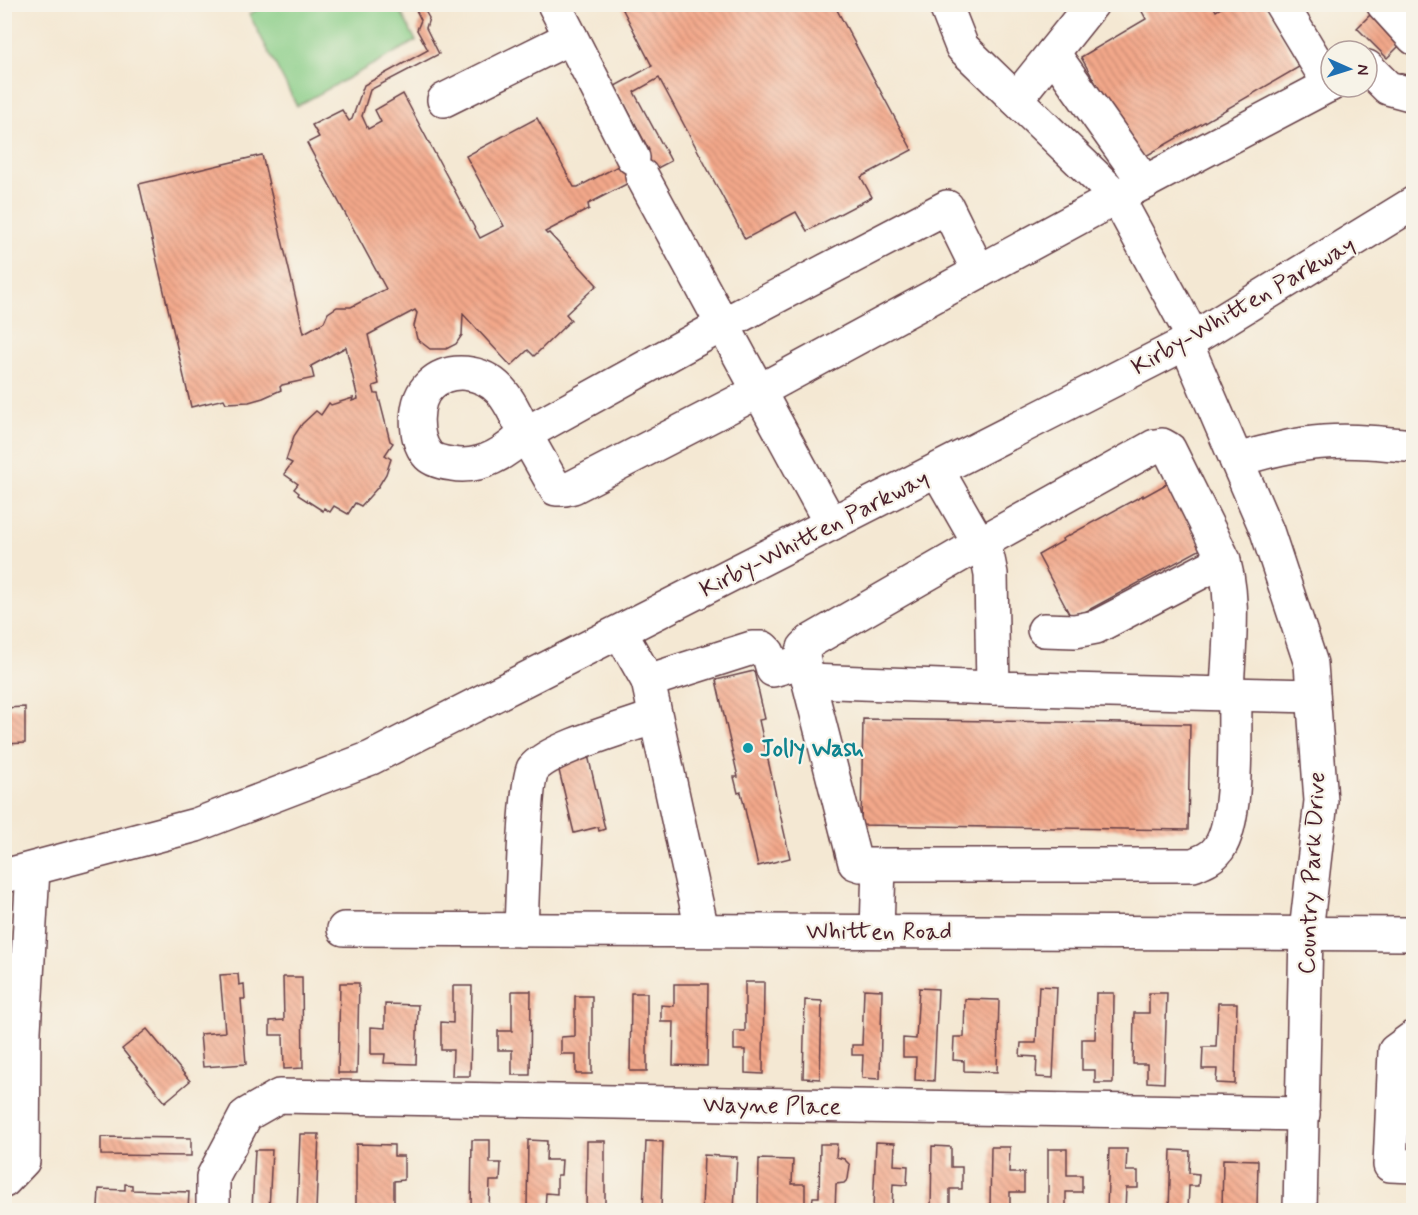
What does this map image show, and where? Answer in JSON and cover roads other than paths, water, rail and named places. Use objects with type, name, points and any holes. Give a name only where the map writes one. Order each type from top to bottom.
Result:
[{"type":"street","points":[[554,4],[638,167],[831,524]]},
{"type":"street","points":[[945,4],[962,47],[1016,99],[1131,190]]},
{"type":"street","points":[[1016,99],[1092,4]]},
{"type":"street","points":[[1281,4],[1319,67]]},
{"type":"street","points":[[1383,4],[1413,38]]},
{"type":"street","points":[[444,100],[571,37]]},
{"type":"street","points":[[1053,53],[1131,190]]},
{"type":"street","points":[[1379,79],[1388,88],[1413,95]]},
{"type":"street","points":[[979,272],[947,207],[724,324],[525,434],[556,489],[565,489],[583,483],[759,391],[1319,91]]},
{"type":"street","name":"Country Park Drive","points":[[1131,190],[1236,460],[1267,531],[1311,664],[1321,801],[1306,932],[1300,1210]]},
{"type":"street","name":"Kirby-Whitten Parkway","points":[[19,873],[196,825],[371,759],[1190,341],[1413,203]]},
{"type":"street","points":[[1236,460],[1276,449],[1323,442],[1369,442],[1413,446]]},
{"type":"street","points":[[1162,445],[1169,449],[1228,572],[1232,816],[1220,847],[1211,858],[1193,865],[879,865],[855,863],[802,655],[804,648],[811,641],[981,543],[1155,446],[1162,445]]},
{"type":"street","points":[[937,470],[981,543],[988,559],[991,574],[993,688]]},
{"type":"street","points":[[1044,630],[1075,631],[1096,627],[1224,560]]},
{"type":"street","points":[[620,632],[648,681],[702,930]]},
{"type":"street","points":[[648,681],[752,648],[762,648],[768,653],[773,670],[993,688],[1313,696]]},
{"type":"street","points":[[521,930],[528,798],[532,771],[546,758],[564,749],[655,717]]},
{"type":"street","points":[[877,931],[879,865]]},
{"type":"street","points":[[4,1181],[23,1161],[14,1030],[19,873]]},
{"type":"street","name":"Whitten Road","points":[[344,929],[1413,934]]},
{"type":"street","points":[[1413,1037],[1395,1051],[1390,1165],[1413,1166]]},
{"type":"street","name":"Wayne Place","points":[[213,1210],[213,1177],[246,1115],[279,1096],[1303,1114]]},
{"type":"place","name":"Jolly Wash","points":[[748,748]]}]
